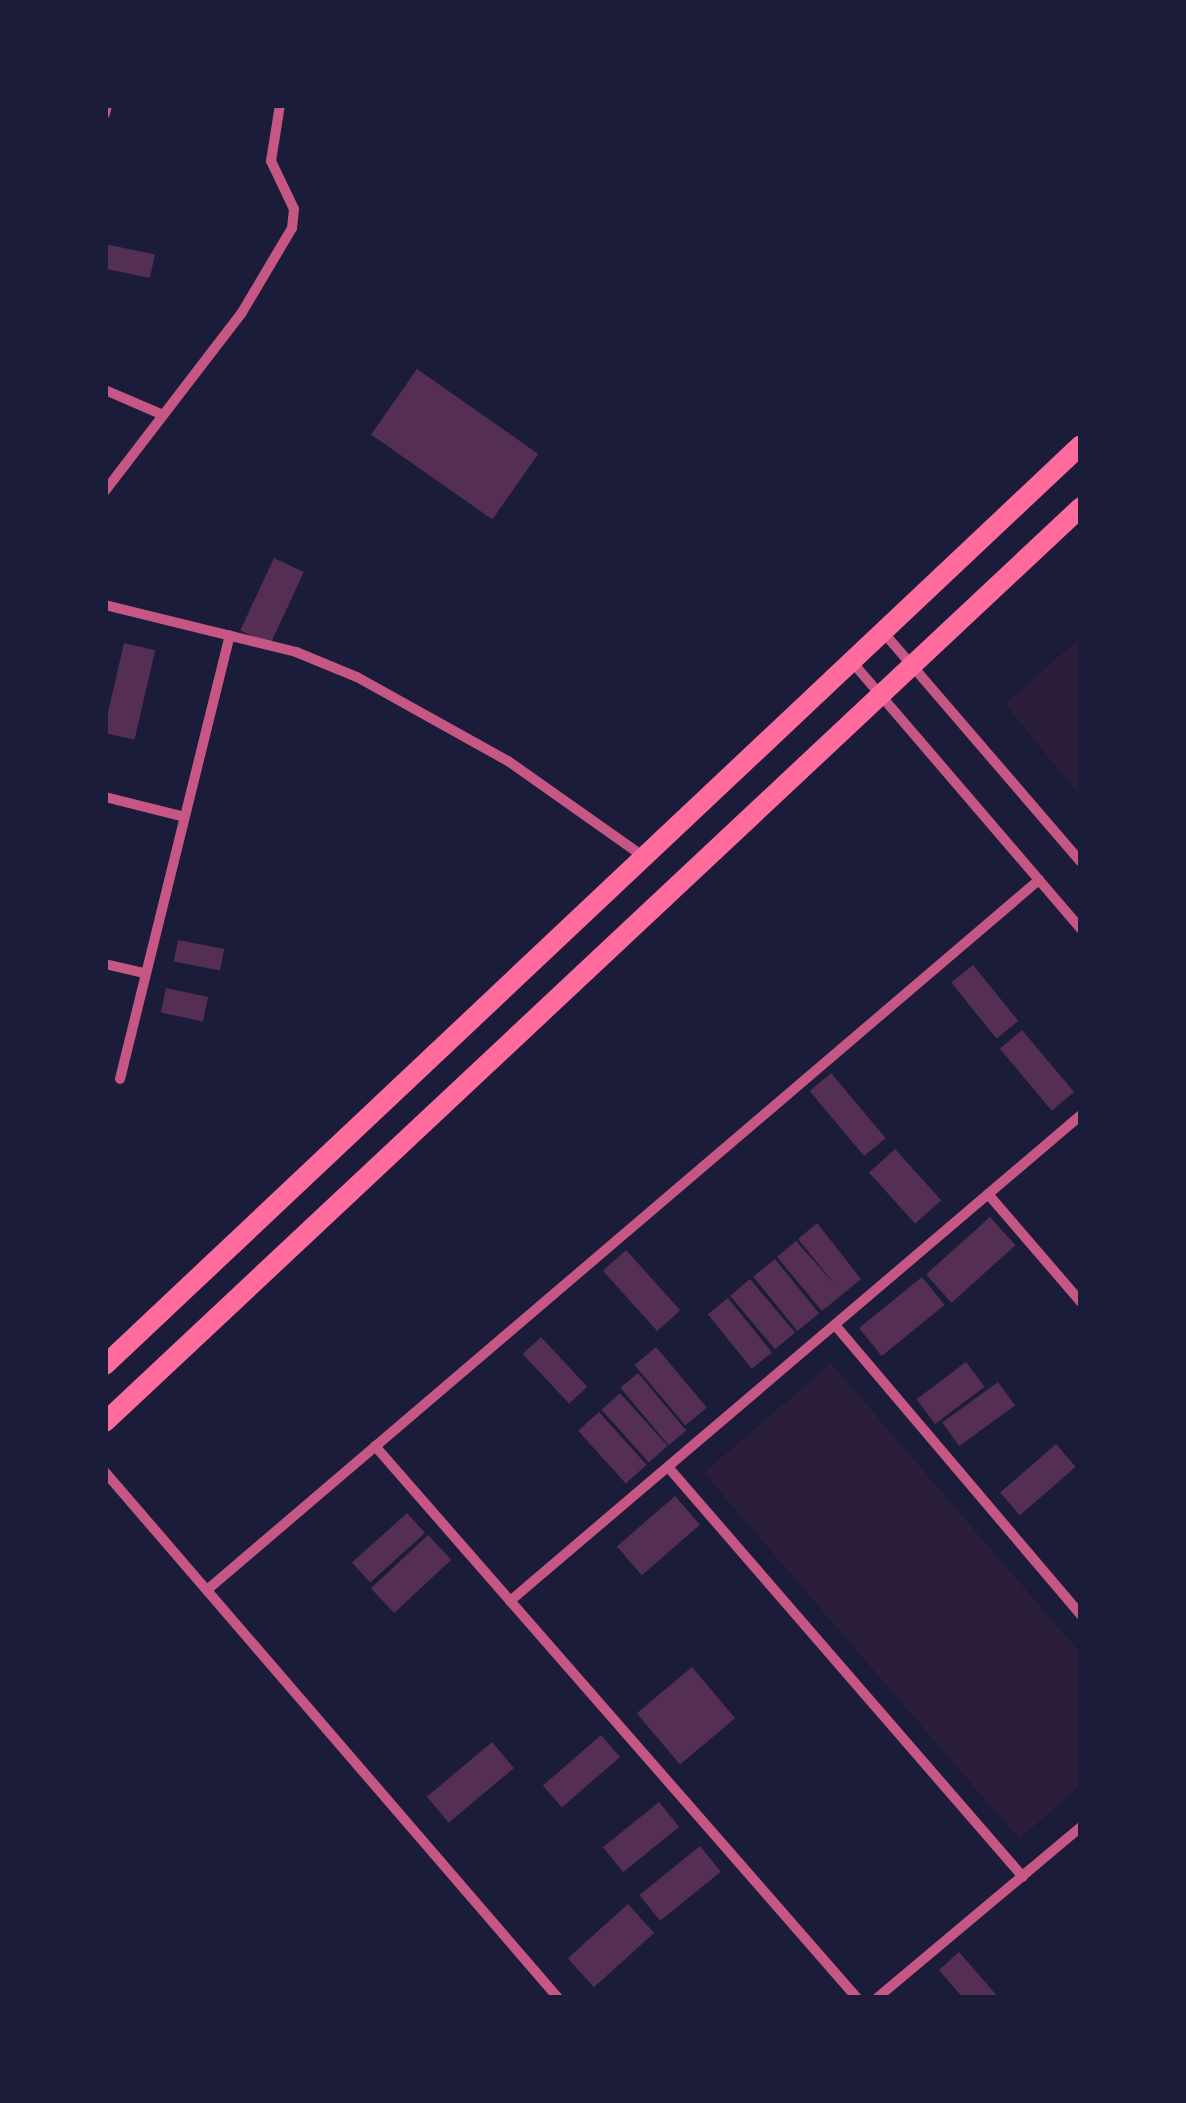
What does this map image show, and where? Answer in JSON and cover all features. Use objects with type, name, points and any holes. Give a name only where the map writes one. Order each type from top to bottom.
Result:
[{"type":"main road","points":[[105,1365],[1081,446]]},
{"type":"main road","points":[[105,1422],[1081,507]]},
{"type":"street","points":[[105,114],[107,105]]},
{"type":"street","points":[[105,491],[163,415],[292,228],[294,208],[271,162],[280,105]]},
{"type":"street","points":[[105,390],[163,415]]},
{"type":"street","points":[[105,604],[296,652],[418,708],[644,857]]},
{"type":"street","points":[[884,632],[1081,862]]},
{"type":"street","points":[[120,1079],[141,972],[230,635]]},
{"type":"street","points":[[853,663],[1081,929]]},
{"type":"street","points":[[105,797],[181,816]]},
{"type":"street","points":[[206,1590],[1038,880]]},
{"type":"street","points":[[105,964],[141,972]]},
{"type":"street","points":[[510,1601],[1081,1115]]},
{"type":"street","points":[[988,1194],[1081,1302]]},
{"type":"street","points":[[835,1325],[1081,1615]]},
{"type":"street","points":[[375,1446],[857,1998]]},
{"type":"street","points":[[668,1467],[1023,1877]]},
{"type":"street","points":[[105,1472],[558,1998]]},
{"type":"street","points":[[878,1998],[1081,1828]]},
{"type":"shaded area","points":[[1081,637],[1081,797],[1005,704]]},
{"type":"shaded area","points":[[831,1363],[1081,1654],[1081,1785],[1019,1839],[704,1473]]},
{"type":"building","points":[[105,244],[155,255],[150,278],[105,269]]},
{"type":"building","points":[[417,369],[538,454],[492,519],[371,435]]},
{"type":"building","points":[[274,558],[304,572],[270,644],[240,631]]},
{"type":"building","points":[[124,643],[155,650],[134,740],[105,733]]},
{"type":"building","points":[[178,940],[224,949],[220,971],[174,962]]},
{"type":"building","points":[[973,965],[1018,1021],[997,1039],[951,983]]},
{"type":"building","points":[[166,988],[208,997],[203,1021],[161,1012]]},
{"type":"building","points":[[1022,1030],[1074,1092],[1052,1111],[1000,1049]]},
{"type":"building","points":[[831,1073],[886,1138],[864,1156],[810,1091]]},
{"type":"building","points":[[895,1149],[941,1200],[915,1224],[869,1172]]},
{"type":"building","points":[[990,1217],[1015,1245],[952,1303],[926,1275]]},
{"type":"building","points":[[817,1223],[861,1279],[822,1311],[777,1257],[796,1241],[837,1287],[798,1239]]},
{"type":"building","points":[[626,1250],[680,1310],[657,1331],[603,1271]]},
{"type":"building","points":[[775,1259],[819,1313],[797,1331],[753,1277]]},
{"type":"building","points":[[922,1277],[945,1305],[882,1356],[859,1328]]},
{"type":"building","points":[[750,1279],[795,1333],[775,1349],[730,1296]]},
{"type":"building","points":[[728,1298],[772,1352],[752,1369],[708,1314]]},
{"type":"building","points":[[541,1337],[587,1387],[569,1404],[523,1354]]},
{"type":"building","points":[[656,1347],[707,1408],[685,1426],[635,1365]]},
{"type":"building","points":[[966,1362],[985,1387],[935,1424],[916,1399]]},
{"type":"building","points":[[638,1373],[686,1430],[669,1445],[620,1388]]},
{"type":"building","points":[[998,1382],[1015,1405],[959,1446],[942,1423]]},
{"type":"building","points":[[620,1393],[668,1446],[649,1462],[601,1410]]},
{"type":"building","points":[[599,1412],[647,1465],[626,1483],[578,1431]]},
{"type":"building","points":[[1056,1444],[1076,1467],[1020,1515],[1000,1493]]},
{"type":"building","points":[[675,1496],[700,1525],[642,1575],[617,1547]]},
{"type":"building","points":[[407,1513],[425,1533],[370,1583],[352,1563]]},
{"type":"building","points":[[428,1535],[451,1560],[394,1613],[371,1588]]},
{"type":"building","points":[[692,1667],[735,1718],[680,1765],[637,1713]]},
{"type":"building","points":[[601,1735],[620,1757],[562,1807],[543,1786]]},
{"type":"building","points":[[492,1742],[514,1768],[449,1823],[427,1797]]},
{"type":"building","points":[[659,1802],[679,1827],[623,1872],[603,1847]]},
{"type":"building","points":[[700,1846],[721,1872],[660,1921],[639,1895]]},
{"type":"building","points":[[628,1904],[654,1933],[594,1987],[568,1958]]},
{"type":"building","points":[[959,1952],[999,1998],[963,1998],[939,1970]]}]
